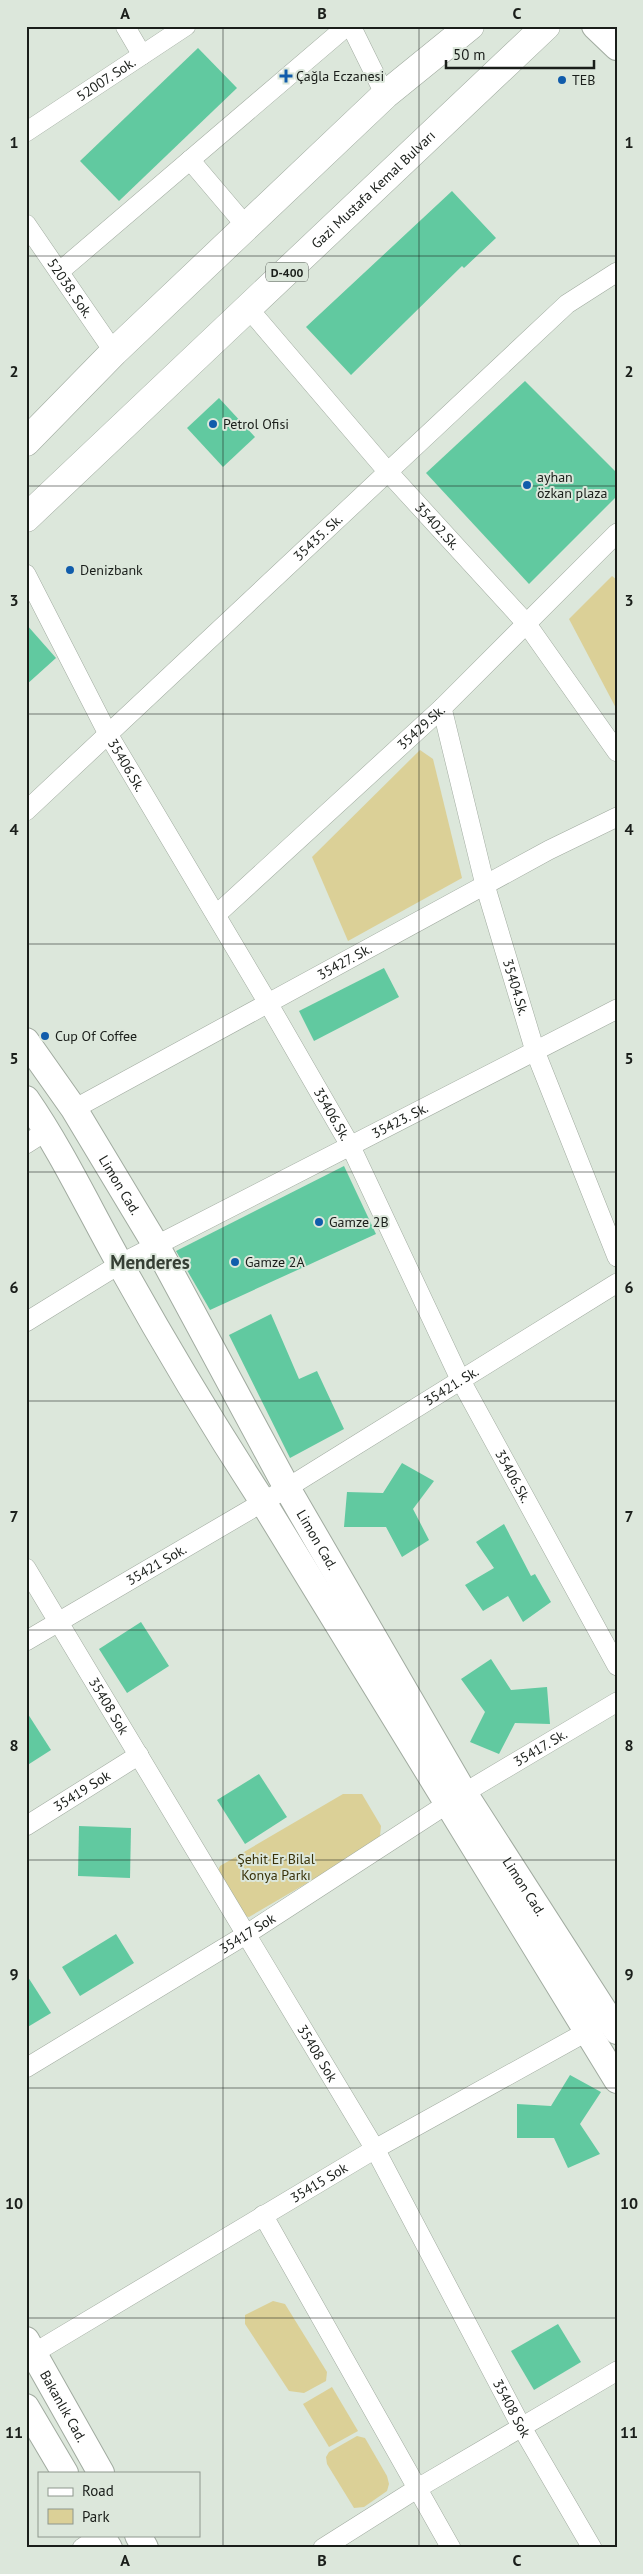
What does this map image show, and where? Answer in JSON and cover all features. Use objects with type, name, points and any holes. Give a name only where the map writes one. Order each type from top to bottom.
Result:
[{"type":"highway","points":[[26,442],[114,352],[385,95],[470,26]]},
{"type":"highway","name":"Gazi Mustafa Kemal Bulvarı","points":[[26,518],[546,26]]},
{"type":"street","points":[[125,26],[142,55]]},
{"type":"street","name":"52007. Sok.","points":[[26,132],[186,26]]},
{"type":"street","points":[[59,272],[346,26]]},
{"type":"street","points":[[351,26],[385,95]]},
{"type":"street","points":[[595,26],[617,47]]},
{"type":"street","points":[[190,160],[246,226]]},
{"type":"street","name":"52038. Sok.","points":[[26,224],[114,352]]},
{"type":"street","name":"35435. Sk.","points":[[26,811],[567,304],[617,272]]},
{"type":"street","name":"35402.Sk.","points":[[248,308],[388,472],[526,623],[617,752]]},
{"type":"street","name":"35429.Sk.","points":[[216,915],[442,708],[617,533]]},
{"type":"street","name":"35406.Sk.","points":[[26,574],[108,734],[268,1003],[350,1147],[460,1379],[617,1666]]},
{"type":"street","name":"35404.Sk.","points":[[442,708],[485,885],[535,1051],[617,1257]]},
{"type":"street","name":"35427. Sk.","points":[[74,1109],[485,885],[617,817]]},
{"type":"street","name":"35423. Sk.","points":[[26,1322],[120,1264],[157,1247],[617,1009]]},
{"type":"street","name":"Limon Cad.","points":[[26,1041],[74,1109],[157,1247],[455,1798],[585,2032],[617,2080]]},
{"type":"street","name":"Limon Cad.","points":[[26,1099],[37,1137],[120,1264],[214,1427],[455,1798],[614,2022]]},
{"type":"street","name":"35421. Sk.","points":[[287,1488],[617,1283]]},
{"type":"street","name":"35421 Sok.","points":[[26,1641],[287,1488]]},
{"type":"street","name":"35408 Sok","points":[[26,1568],[376,2149],[522,2426],[592,2548]]},
{"type":"street","name":"35417. Sk.","points":[[455,1798],[617,1702]]},
{"type":"street","name":"35419 Sok","points":[[26,1826],[139,1755]]},
{"type":"street","name":"35417 Sok","points":[[26,2068],[247,1934],[455,1798]]},
{"type":"street","name":"35415 Sok","points":[[30,2347],[585,2032],[614,2022]]},
{"type":"street","points":[[263,2215],[451,2548]]},
{"type":"street","name":"Bakanlık Cad.","points":[[30,2347],[100,2472]]},
{"type":"street","points":[[323,2548],[418,2488],[617,2372]]},
{"type":"street","points":[[26,2407],[64,2472]]},
{"type":"street","points":[[82,2548],[100,2536]]},
{"type":"street","points":[[102,2536],[108,2548]]},
{"type":"street","points":[[139,2536],[146,2548]]},
{"type":"green space","points":[[612,576],[617,580],[617,710],[569,619]]},
{"type":"green space","points":[[420,750],[433,759],[462,878],[348,941],[312,857]]},
{"type":"green space","name":"Şehit Er Bilal Konya Parkı","points":[[343,1794],[362,1794],[381,1826],[380,1836],[367,1848],[249,1917],[239,1915],[216,1875],[220,1866]]},
{"type":"green space","points":[[273,2301],[285,2304],[327,2372],[326,2381],[304,2393],[289,2391],[245,2324],[245,2315]]},
{"type":"green space","points":[[332,2387],[358,2431],[329,2447],[303,2404]]},
{"type":"green space","points":[[357,2436],[365,2438],[387,2476],[389,2484],[387,2491],[364,2507],[354,2508],[327,2464],[326,2457],[329,2452]]},
{"type":"building","points":[[198,48],[237,88],[119,201],[80,161]]},
{"type":"building","points":[[452,191],[496,238],[464,268],[462,266],[351,375],[306,327]]},
{"type":"building","name":"ayhan özkan plaza","points":[[525,381],[617,473],[617,496],[529,584],[426,473]]},
{"type":"building","points":[[219,398],[255,437],[223,467],[187,428]]},
{"type":"building","points":[[26,624],[56,658],[26,685]]},
{"type":"building","points":[[384,968],[399,997],[314,1041],[299,1011]]},
{"type":"building","points":[[344,1166],[376,1234],[210,1310],[176,1251]]},
{"type":"building","points":[[271,1314],[299,1379],[317,1371],[344,1429],[290,1458],[229,1335]]},
{"type":"building","points":[[402,1463],[434,1481],[413,1509],[429,1540],[402,1557],[386,1527],[344,1527],[347,1492],[383,1493]]},
{"type":"building","points":[[504,1524],[531,1576],[535,1574],[551,1602],[523,1622],[508,1596],[483,1611],[465,1585],[494,1568],[476,1542]]},
{"type":"building","points":[[141,1622],[169,1666],[127,1693],[99,1649]]},
{"type":"building","points":[[491,1659],[511,1690],[547,1687],[550,1724],[515,1723],[499,1754],[470,1742],[485,1712],[461,1679]]},
{"type":"building","points":[[26,1711],[51,1750],[26,1766]]},
{"type":"building","points":[[259,1774],[287,1817],[245,1844],[217,1800]]},
{"type":"building","points":[[79,1826],[131,1828],[130,1878],[78,1876]]},
{"type":"building","points":[[116,1934],[134,1963],[80,1996],[62,1967]]},
{"type":"building","points":[[26,1974],[51,2013],[26,2028]]},
{"type":"building","points":[[570,2075],[601,2092],[580,2124],[600,2154],[568,2168],[554,2138],[517,2138],[517,2104],[551,2106]]},
{"type":"building","points":[[558,2324],[581,2362],[534,2390],[511,2351]]},
{"type":"place","name":"Çağla Eczanesi","points":[[286,76]]},
{"type":"place","name":"TEB","points":[[562,80]]},
{"type":"place","name":"Petrol Ofisi","points":[[213,424]]},
{"type":"place","name":"ayhan özkan plaza","points":[[527,485]]},
{"type":"place","name":"Denizbank","points":[[70,570]]},
{"type":"place","name":"Cup Of Coffee","points":[[45,1036]]},
{"type":"place","name":"Gamze 2B","points":[[319,1222]]},
{"type":"place","name":"Gamze 2A","points":[[235,1262]]},
{"type":"district","name":"Menderes","points":[[150,1262]]}]
